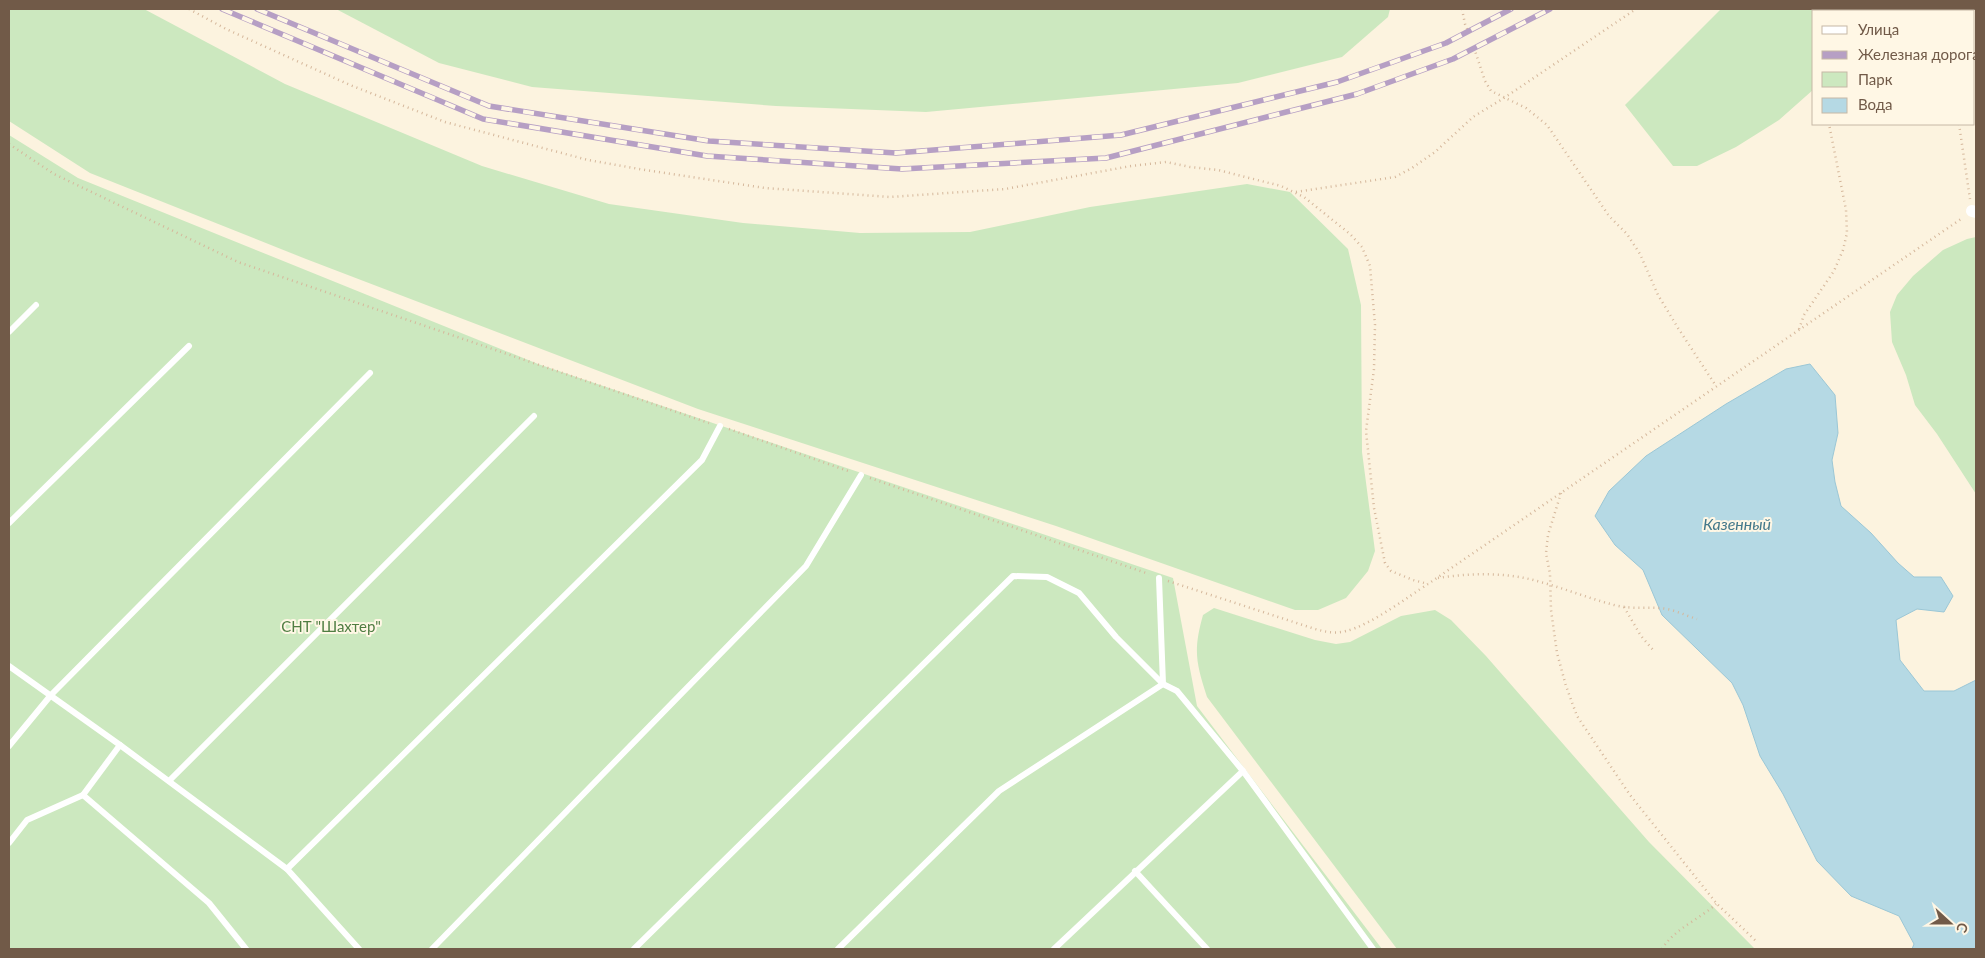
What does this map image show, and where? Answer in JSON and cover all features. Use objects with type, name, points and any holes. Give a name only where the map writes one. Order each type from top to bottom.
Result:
[{"type":"lane","points":[[9,332],[36,305]]},
{"type":"lane","points":[[9,523],[189,346]]},
{"type":"lane","points":[[9,746],[51,695],[370,373]]},
{"type":"lane","points":[[169,782],[534,416]]},
{"type":"lane","points":[[287,869],[702,460],[720,426]]},
{"type":"lane","points":[[432,949],[806,566],[861,475]]},
{"type":"lane","points":[[634,949],[1013,576],[1047,577],[1079,593],[1116,637],[1163,684],[1177,691],[1243,771],[1373,949]]},
{"type":"lane","points":[[1159,578],[1163,684]]},
{"type":"lane","points":[[9,666],[120,745],[287,869],[359,949]]},
{"type":"lane","points":[[838,949],[999,790],[1163,684]]},
{"type":"lane","points":[[9,843],[26,820],[83,795],[120,745]]},
{"type":"lane","points":[[1054,949],[1243,771]]},
{"type":"lane","points":[[83,795],[209,903],[246,949]]},
{"type":"lane","points":[[1135,871],[1207,949]]},
{"type":"path","points":[[189,9],[235,32],[393,103],[445,122],[598,162],[765,188],[890,196],[1004,189],[1131,166],[1166,162],[1218,170],[1253,178],[1295,192],[1350,234],[1362,247],[1370,266],[1375,325],[1374,369],[1366,430],[1368,464],[1376,517],[1385,563],[1391,571],[1428,584]]},
{"type":"path","points":[[1462,9],[1468,31]]},
{"type":"path","points":[[1295,192],[1394,176],[1412,168],[1435,152],[1473,117],[1636,9]]},
{"type":"path","points":[[1474,48],[1485,81],[1491,90],[1526,108],[1547,125],[1564,147],[1609,216],[1627,234],[1640,254],[1663,303],[1716,386]]},
{"type":"path","points":[[1798,330],[1804,315],[1834,271],[1844,250],[1847,233],[1846,210],[1829,125]]},
{"type":"path","points":[[9,144],[54,174],[238,262],[1159,578],[1315,629],[1333,633],[1348,631],[1376,617],[1428,584],[1798,330],[1974,212],[1959,125]]},
{"type":"path","points":[[1561,493],[1546,553],[1557,652],[1566,686],[1577,716],[1630,795],[1717,904],[1756,941]]},
{"type":"path","points":[[1436,578],[1494,574],[1537,581],[1624,607],[1667,610],[1697,619]]},
{"type":"path","points":[[1624,607],[1641,636],[1654,651]]},
{"type":"path","points":[[1662,949],[1676,934],[1706,914],[1717,904]]},
{"type":"green space","points":[[9,9],[144,9],[285,84],[482,166],[609,204],[743,223],[860,233],[970,232],[1090,207],[1247,184],[1290,192],[1348,249],[1361,305],[1362,452],[1375,551],[1368,571],[1346,598],[1318,610],[1295,610],[1056,526],[698,409],[306,259],[90,173],[9,121]]},
{"type":"green space","points":[[336,9],[1390,9],[1388,17],[1342,57],[1238,83],[926,112],[776,106],[532,87],[439,63]]},
{"type":"green space","points":[[1721,9],[1927,9],[1812,10],[1812,91],[1779,120],[1736,147],[1697,166],[1673,166],[1625,105]]},
{"type":"green space","name":"СНТ \"Шахтер\"","points":[[9,135],[78,178],[538,364],[1173,578],[1197,706],[1382,949],[9,949]]},
{"type":"green space","points":[[1976,237],[1976,494],[1937,434],[1915,405],[1906,375],[1892,342],[1890,312],[1897,295],[1913,276],[1943,250]]},
{"type":"green space","points":[[1214,608],[1315,640],[1336,644],[1350,642],[1401,616],[1435,610],[1451,620],[1486,656],[1649,842],[1755,949],[1397,949],[1207,697],[1198,665],[1197,648],[1203,615]]},
{"type":"water","name":"Казенный","points":[[1810,364],[1835,395],[1838,433],[1832,460],[1841,506],[1871,533],[1898,563],[1914,577],[1941,577],[1953,596],[1944,612],[1917,609],[1896,620],[1900,660],[1924,691],[1954,691],[1976,680],[1976,949],[1912,949],[1914,944],[1899,916],[1851,896],[1817,861],[1783,794],[1760,756],[1743,705],[1732,683],[1662,615],[1643,570],[1615,545],[1595,516],[1609,491],[1646,456],[1726,404],[1786,369]]},
{"type":"railway","points":[[222,9],[483,119],[707,156],[902,169],[1106,158],[1357,94],[1453,59],[1550,9]]},
{"type":"railway","points":[[257,9],[489,106],[709,141],[896,153],[1121,135],[1337,82],[1446,43],[1511,9]]}]
